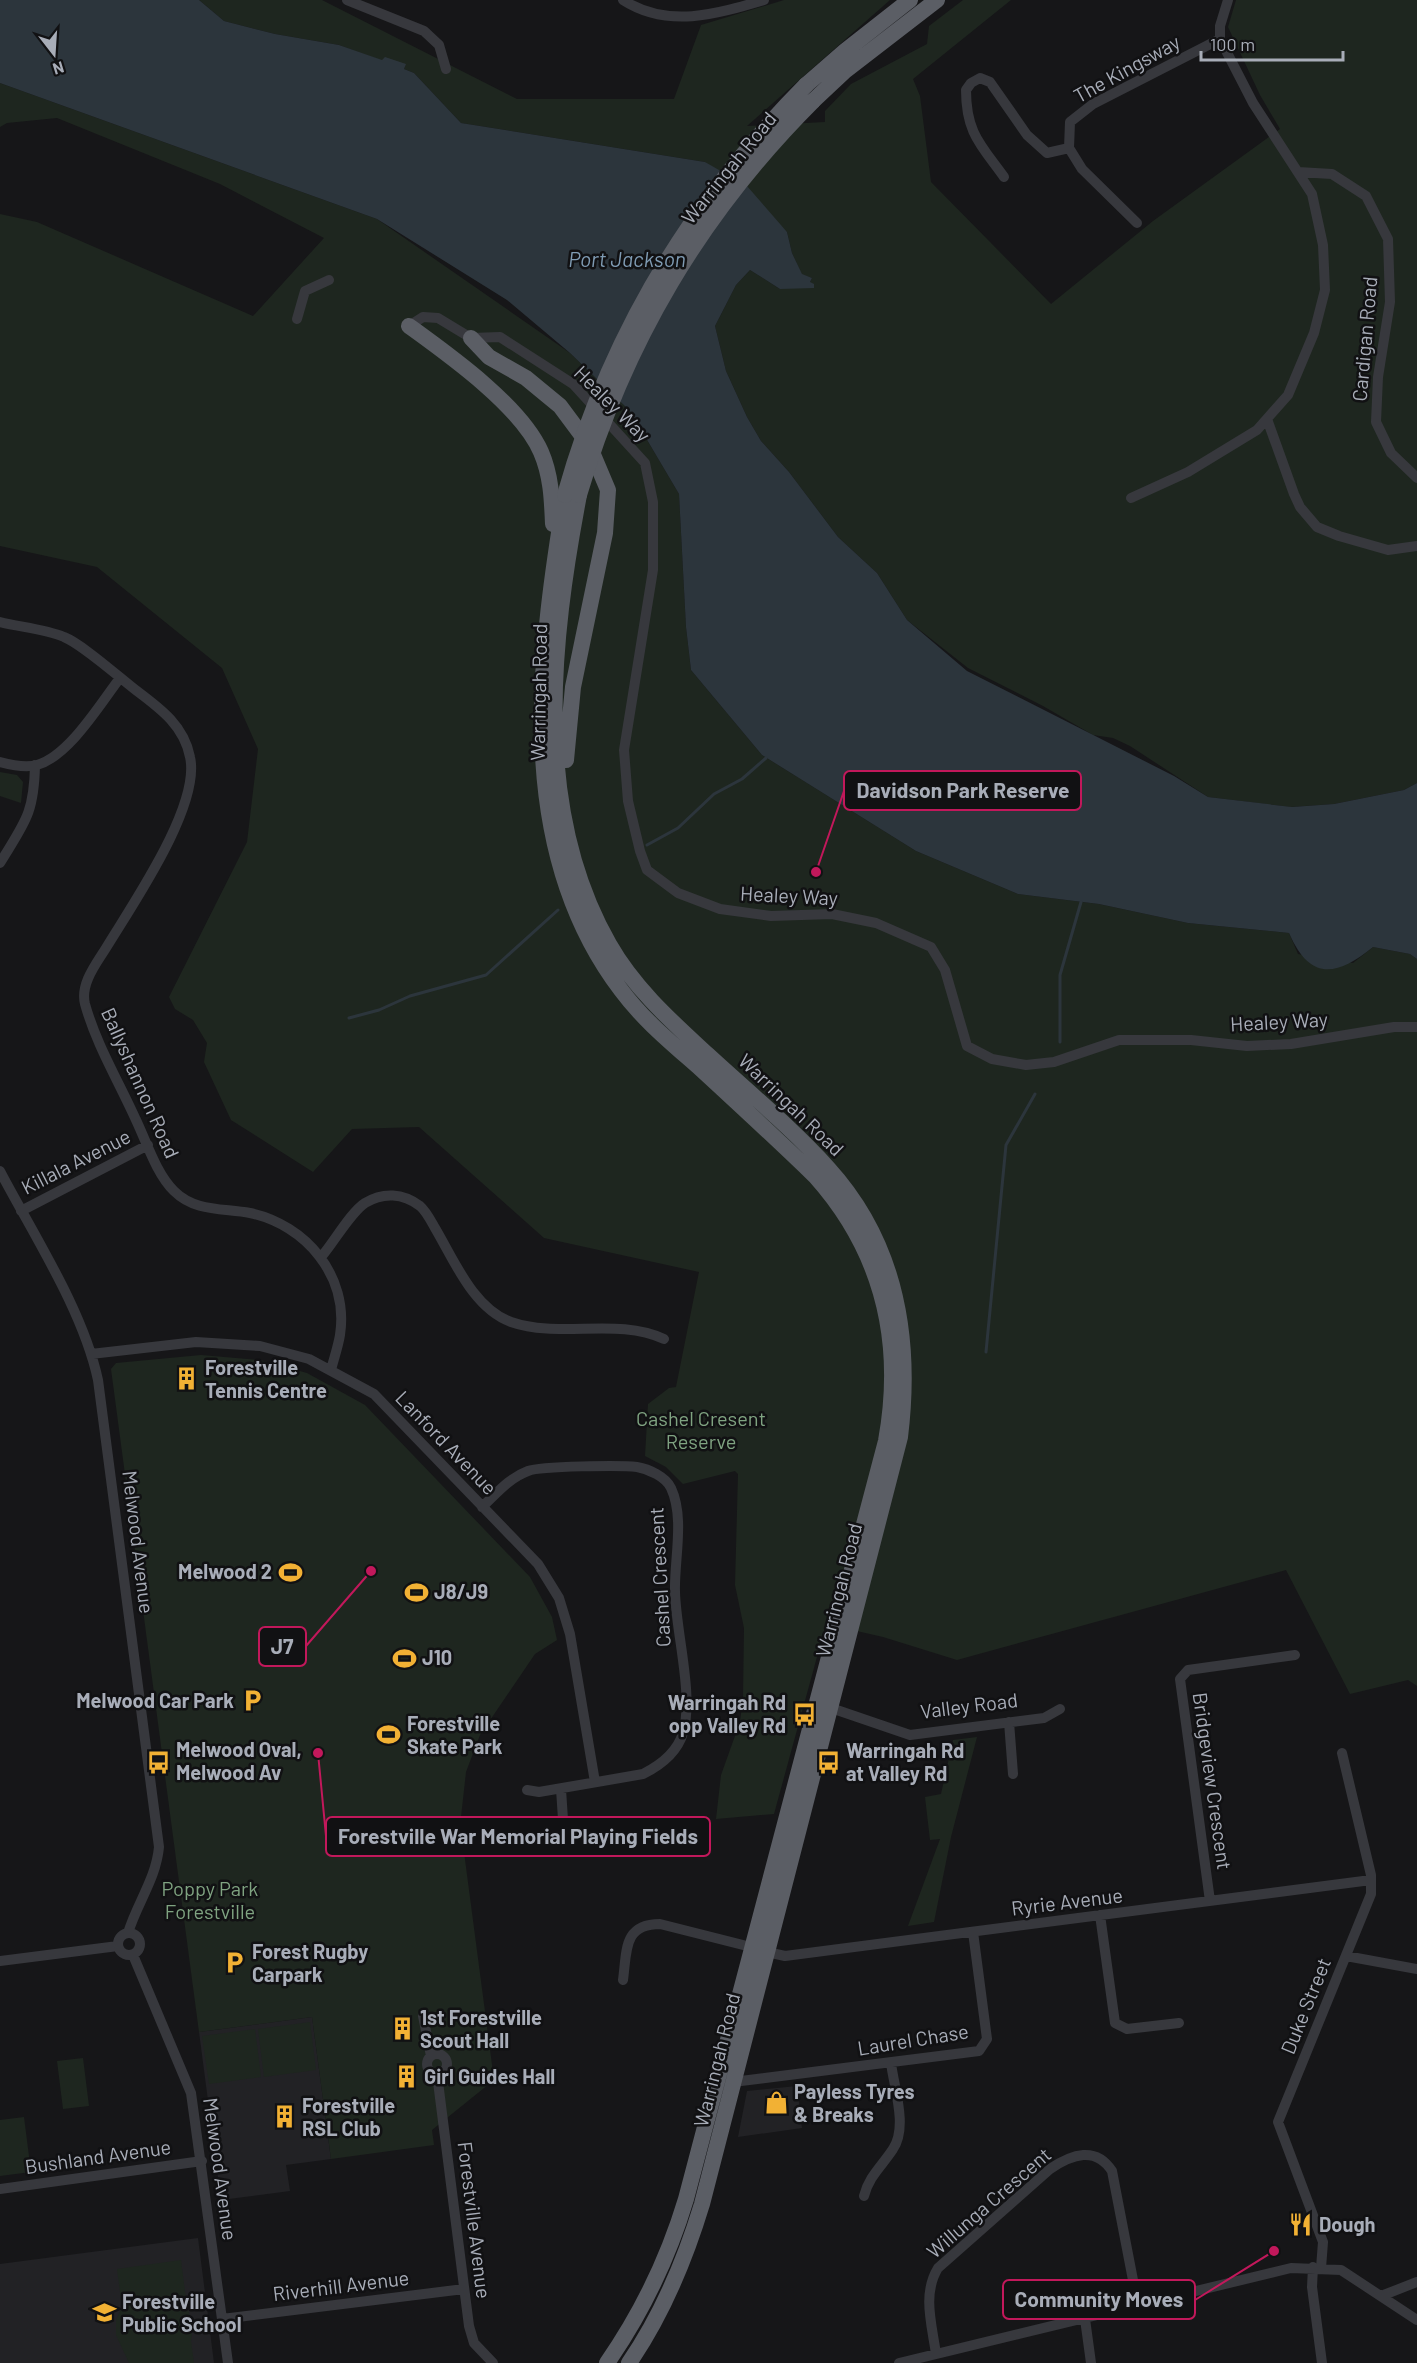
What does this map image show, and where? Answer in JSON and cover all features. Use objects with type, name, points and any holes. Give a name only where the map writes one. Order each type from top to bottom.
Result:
[{"type":"highway","name":"Warringah Road","points":[[823,1705],[889,1423],[893,1387],[890,1337],[883,1297],[870,1259],[854,1227],[837,1201],[768,1131],[646,1020],[621,990],[579,921],[562,875],[552,831],[542,758],[546,634],[554,564],[572,495],[614,391],[670,281],[710,222],[767,150],[805,109],[916,5],[937,0]]},
{"type":"highway","points":[[409,326],[440,348],[505,404],[531,434],[541,451],[552,497],[554,564]]},
{"type":"highway","points":[[471,338],[489,357],[526,378],[560,406],[589,445],[608,490],[605,533],[573,687],[563,809]]},
{"type":"highway","name":"Warringah Road","points":[[572,495],[557,654],[555,721],[563,809],[577,872],[609,944],[632,978],[659,1010],[830,1169],[860,1211],[873,1234],[896,1299],[906,1372],[900,1437],[823,1705],[759,1949],[674,2239],[659,2276],[634,2325],[607,2363]]},
{"type":"highway","name":"Warringah Road","points":[[629,2363],[645,2339],[688,2249],[733,2082],[759,1949]]},
{"type":"street","points":[[347,0],[424,31],[439,45],[446,69]]},
{"type":"street","points":[[623,0],[638,9],[681,18],[698,17],[764,0]]},
{"type":"street","points":[[1131,498],[1188,472],[1257,430],[1288,395],[1314,333],[1325,290],[1323,245],[1312,194],[1252,103],[1220,39],[1220,26],[1228,0]]},
{"type":"street","name":"The Kingsway","points":[[1069,148],[1070,122],[1093,104],[1220,39]]},
{"type":"street","points":[[1004,177],[972,133],[969,122],[966,90],[971,83],[981,78],[990,82],[1026,135],[1047,153],[1069,148],[1082,169],[1137,223]]},
{"type":"street","name":"Cardigan Road","points":[[1298,172],[1332,174],[1366,196],[1388,239],[1390,302],[1378,376],[1376,422],[1391,453],[1417,478]]},
{"type":"street","points":[[297,319],[305,291],[329,280]]},
{"type":"street","points":[[409,326],[423,316],[438,318],[471,338]]},
{"type":"street","name":"Healey Way","points":[[471,338],[500,336],[573,384],[645,463],[653,502],[653,570],[624,750],[628,801],[647,870],[678,893],[720,909],[771,916],[832,914],[876,923],[931,947],[945,970],[967,1046],[992,1059],[1026,1065],[1054,1062],[1119,1040],[1191,1040],[1247,1046],[1292,1044],[1394,1027],[1417,1027]]},
{"type":"street","points":[[1267,419],[1297,501],[1317,527],[1388,550],[1417,546]]},
{"type":"street","name":"Ballyshannon Road","points":[[0,622],[66,637],[165,713],[180,731],[190,757],[191,784],[182,812],[134,905],[88,977],[84,1000],[95,1032],[163,1176],[173,1190],[186,1201],[206,1209],[268,1218],[303,1238],[322,1256],[333,1281],[340,1306],[340,1334],[331,1370]]},
{"type":"street","points":[[0,762],[35,765],[51,759],[64,749],[120,678]]},
{"type":"street","points":[[0,863],[30,814],[34,798],[35,765]]},
{"type":"street","name":"Killala Avenue","points":[[21,1211],[148,1145]]},
{"type":"street","name":"Melwood Avenue","points":[[0,1171],[59,1284],[91,1354],[108,1450],[159,1847],[158,1863],[128,1933]]},
{"type":"street","points":[[322,1256],[363,1205],[381,1195],[405,1196],[422,1207],[475,1294],[490,1310],[509,1321],[534,1329],[646,1330],[664,1339]]},
{"type":"street","name":"Lanford Avenue","points":[[91,1354],[196,1342],[249,1345],[309,1359],[375,1394],[538,1563],[559,1598],[570,1634],[595,1782]]},
{"type":"street","name":"Cashel Crescent","points":[[482,1507],[513,1478],[532,1470],[637,1467],[654,1472],[670,1486],[677,1507],[675,1593],[687,1709],[683,1734],[673,1753],[658,1766],[643,1774],[561,1789],[539,1792],[527,1790]]},
{"type":"street","name":"Bridgeview Crescent","points":[[1210,1901],[1180,1679],[1188,1670],[1295,1654]]},
{"type":"street","name":"Valley Road","points":[[823,1705],[910,1735],[1044,1718],[1060,1709]]},
{"type":"street","points":[[1009,1722],[1013,1774]]},
{"type":"street","name":"Duke Street","points":[[1322,2363],[1312,2287],[1323,2242],[1278,2122],[1371,1894],[1371,1880],[1342,1753]]},
{"type":"street","points":[[561,1789],[565,1850]]},
{"type":"street","name":"Ryrie Avenue","points":[[623,1980],[628,1942],[634,1931],[646,1924],[660,1924],[785,1956],[1371,1880]]},
{"type":"street","points":[[1100,1915],[1115,2023],[1127,2029],[1179,2023]]},
{"type":"street","name":"Laurel Chase","points":[[733,2082],[979,2051],[987,2039],[973,1932]]},
{"type":"street","points":[[128,1933],[140,1940],[139,1950],[133,1955],[123,1954],[118,1946],[119,1939],[128,1933]]},
{"type":"street","points":[[0,1961],[118,1946]]},
{"type":"street","name":"Melwood Avenue","points":[[133,1955],[191,2093],[228,2363]]},
{"type":"street","points":[[1346,1956],[1417,1969]]},
{"type":"street","name":"Forestville Avenue","points":[[423,2016],[431,2056],[427,2067],[431,2073],[437,2074],[471,2334],[480,2349],[494,2363]]},
{"type":"street","points":[[864,2196],[867,2181],[898,2140],[899,2122],[891,2063]]},
{"type":"street","name":"Willunga Crescent","points":[[936,2354],[928,2293],[931,2280],[938,2268],[1050,2169],[1063,2160],[1077,2156],[1092,2155],[1105,2160],[1112,2171],[1138,2306]]},
{"type":"street","name":"Bushland Avenue","points":[[0,2189],[202,2161]]},
{"type":"street","points":[[899,2363],[1291,2268],[1317,2267],[1341,2270],[1417,2320]]},
{"type":"street","points":[[1381,2296],[1417,2282]]},
{"type":"street","name":"Riverhill Avenue","points":[[222,2319],[464,2289]]},
{"type":"street","points":[[1085,2319],[1091,2363]]},
{"type":"shaded area","name":"Forestville RSL Club","points":[[312,2017],[331,2159],[286,2165],[290,2191],[221,2200],[199,2032]]},
{"type":"shaded area","points":[[797,2086],[802,2128],[738,2137],[747,2091]]},
{"type":"shaded area","name":"Forestville Public School","points":[[198,2238],[214,2363],[0,2363],[0,2264]]},
{"type":"green space","points":[[199,0],[322,0],[517,99],[674,99],[701,25],[784,0],[890,0],[747,126],[825,122],[825,111],[851,84],[927,44],[929,26],[963,0],[1011,0],[913,79],[920,96],[931,182],[1051,304],[1153,221],[1280,129],[1260,95],[1228,27],[1236,0],[1417,0],[1417,783],[1404,790],[1334,804],[1291,807],[1208,797],[1130,746],[1113,738],[1093,735],[1043,706],[968,668],[907,620],[877,573],[838,537],[789,472],[761,441],[726,371],[715,326],[736,285],[750,270],[780,289],[810,282],[812,278],[802,275],[792,253],[787,232],[705,162],[461,123],[414,73],[404,69],[405,65],[383,61],[339,45],[275,34],[224,21]]},
{"type":"green space","name":"Cashel Cresent Reserve","points":[[0,83],[377,219],[570,353],[630,411],[679,494],[686,627],[691,670],[762,755],[916,851],[1018,894],[1099,904],[1188,923],[1289,933],[1298,954],[1353,963],[1373,947],[1410,954],[1417,959],[1417,1686],[1408,1680],[1350,1694],[1286,1570],[957,1660],[883,1637],[826,1624],[774,1814],[716,1819],[721,1775],[740,1722],[743,1697],[744,1628],[735,1585],[738,1474],[735,1471],[683,1484],[666,1467],[645,1456],[648,1404],[669,1388],[676,1387],[699,1272],[544,1238],[419,1127],[352,1129],[313,1172],[231,1120],[204,1062],[207,1043],[193,1020],[175,1009],[169,997],[247,842],[258,749],[222,668],[97,567],[0,546],[0,214],[37,222],[253,316],[324,238],[220,184],[57,118],[7,123],[0,127]]},
{"type":"green space","points":[[0,772],[17,775],[23,782],[21,803],[0,796]]},
{"type":"green space","name":"Poppy Park Forestville","points":[[201,1355],[260,1360],[307,1373],[365,1405],[530,1577],[552,1617],[557,1640],[535,1654],[480,1735],[466,1772],[461,1817],[464,1852],[494,2080],[432,2130],[434,2145],[331,2159],[312,2017],[199,2032],[111,1369],[116,1363]]},
{"type":"green space","points":[[977,1737],[951,1837],[934,1922],[908,1926],[940,1839],[930,1840],[925,1797],[941,1794],[953,1740]]},
{"type":"green space","points":[[310,2022],[316,2070],[264,2077],[258,2029]]},
{"type":"green space","points":[[255,2029],[261,2077],[209,2084],[202,2036]]},
{"type":"green space","points":[[83,2058],[89,2106],[63,2109],[57,2061]]},
{"type":"green space","points":[[24,2117],[31,2172],[0,2176],[0,2120]]},
{"type":"green space","points":[[181,2260],[187,2307],[193,2325],[191,2341],[194,2363],[129,2363],[116,2335],[116,2320],[122,2307],[117,2269]]},
{"type":"water","name":"Port Jackson","points":[[0,0],[199,0],[224,21],[275,34],[339,45],[382,60],[385,57],[406,64],[404,69],[414,73],[461,123],[705,162],[747,186],[787,232],[792,253],[802,274],[812,278],[810,282],[814,284],[814,288],[780,289],[750,270],[736,285],[715,326],[726,371],[761,441],[789,472],[838,537],[877,573],[907,620],[967,671],[1174,776],[1208,797],[1292,807],[1334,804],[1404,790],[1417,783],[1417,959],[1410,954],[1373,947],[1347,964],[1325,969],[1306,960],[1289,933],[1188,923],[1099,904],[1018,894],[916,851],[762,755],[691,670],[686,627],[679,494],[630,411],[570,353],[507,300],[377,219],[0,83]]},
{"type":"waterway","points":[[647,845],[678,828],[714,794],[742,779],[766,758]]},
{"type":"waterway","points":[[1060,1042],[1060,975],[1081,902]]},
{"type":"waterway","points":[[349,1018],[379,1010],[410,996],[486,975],[558,910]]},
{"type":"waterway","points":[[986,1352],[1006,1145],[1035,1094]]},
{"type":"place","name":"Davidson Park Reserve","points":[[816,872]]},
{"type":"place","name":"Forestville Tennis Centre","points":[[187,1379]]},
{"type":"place","name":"J7","points":[[371,1571]]},
{"type":"place","name":"Melwood 2","points":[[290,1572]]},
{"type":"place","name":"J8/J9","points":[[416,1592]]},
{"type":"place","name":"J10","points":[[404,1658]]},
{"type":"place","name":"Melwood Car Park","points":[[252,1701]]},
{"type":"place","name":"Warringah Rd opp Valley Rd","points":[[804,1715]]},
{"type":"place","name":"Forestville Skate Park","points":[[389,1735]]},
{"type":"place","name":"Forestville War Memorial Playing Fields","points":[[318,1753]]},
{"type":"place","name":"Melwood Oval, Melwood Av","points":[[158,1762]]},
{"type":"place","name":"Warringah Rd at Valley Rd","points":[[828,1763]]},
{"type":"place","name":"Forest Rugby Carpark","points":[[234,1963]]},
{"type":"place","name":"1st Forestville Scout Hall","points":[[402,2029]]},
{"type":"place","name":"Girl Guides Hall","points":[[406,2077]]},
{"type":"place","name":"Payless Tyres & Breaks","points":[[776,2103]]},
{"type":"place","name":"Forestville RSL Club","points":[[284,2117]]},
{"type":"place","name":"Dough","points":[[1301,2225]]},
{"type":"place","name":"Community Moves","points":[[1274,2251]]},
{"type":"place","name":"Forestville Public School","points":[[104,2313]]}]
